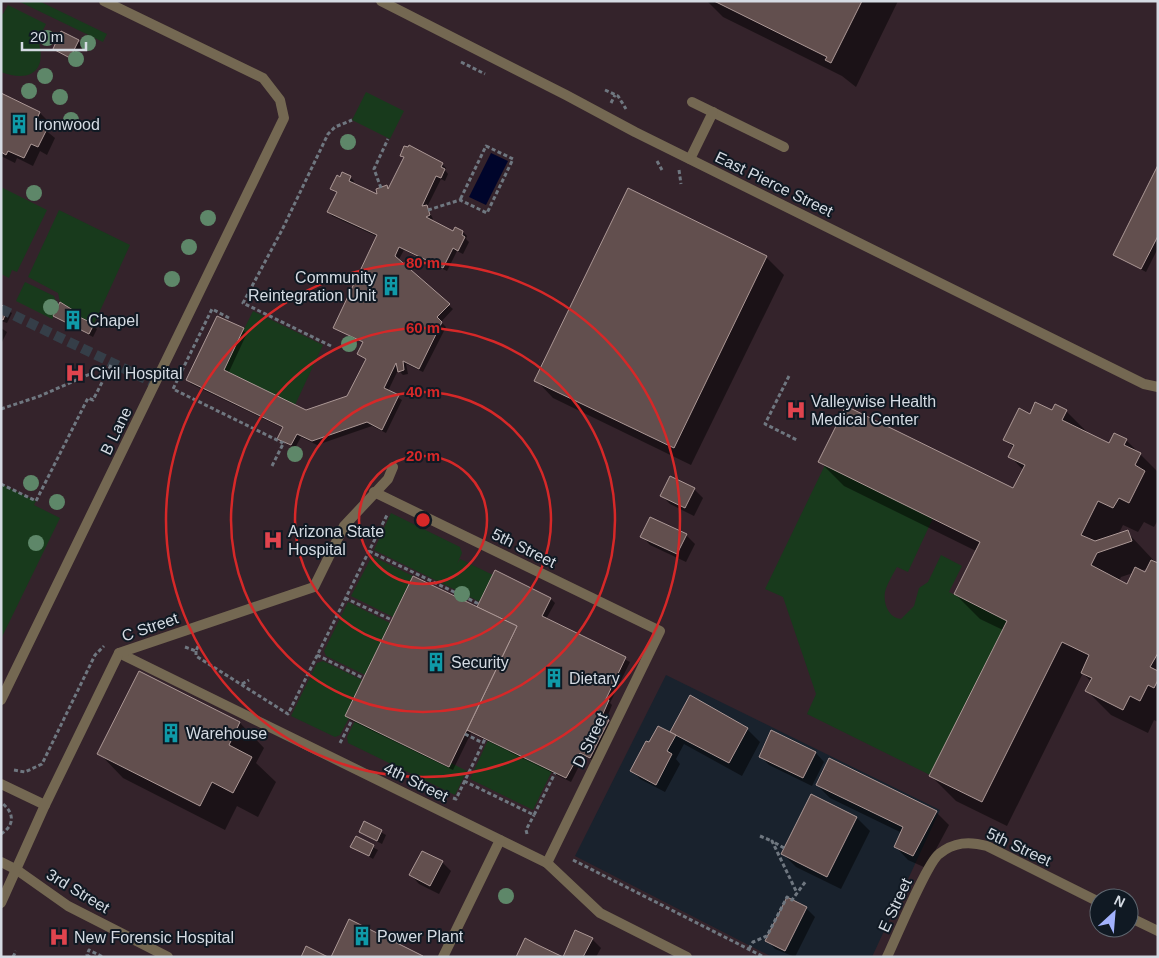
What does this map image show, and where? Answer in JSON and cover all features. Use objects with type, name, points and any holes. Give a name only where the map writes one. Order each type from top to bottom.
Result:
[{"type":"street","name":"B Lane","points":[[1,700],[282,126],[284,111],[280,100],[266,81],[104,1]]},
{"type":"street","name":"East Pierce Street","points":[[380,1],[690,159],[1119,372],[1144,384],[1158,387]]},
{"type":"street","points":[[692,102],[784,148]]},
{"type":"street","points":[[690,159],[713,112]]},
{"type":"street","name":"C Street","points":[[1,902],[45,805],[119,653],[314,586],[344,526],[388,479],[393,467]]},
{"type":"street","name":"5th Street","points":[[374,492],[660,631]]},
{"type":"street","name":"D Street","points":[[547,863],[660,631]]},
{"type":"street","name":"4th Street","points":[[119,653],[547,863],[600,913],[687,957]]},
{"type":"street","points":[[1,784],[45,805]]},
{"type":"street","points":[[443,957],[500,840]]},
{"type":"street","name":"5th Street","points":[[930,866],[937,855],[949,848],[974,842],[986,846],[1089,897]]},
{"type":"street","name":"3rd Street","points":[[1,862],[17,870],[68,906],[168,957]]},
{"type":"street","name":"E Street","points":[[887,957],[930,866]]},
{"type":"street","points":[[1139,922],[1158,931]]},
{"type":"path","points":[[331,346],[243,303],[282,230],[328,134],[335,127],[352,120]]},
{"type":"path","points":[[381,188],[374,169],[388,139]]},
{"type":"path","points":[[428,210],[460,200],[487,214],[513,159],[486,146],[460,200]]},
{"type":"path","points":[[230,318],[212,309],[173,389],[283,442],[272,466]]},
{"type":"path","points":[[1,484],[36,501],[88,398],[92,400],[112,363]]},
{"type":"path","points":[[1,409],[40,396],[90,374]]},
{"type":"path","points":[[788,376],[765,424],[797,440]]},
{"type":"path","points":[[200,644],[196,651],[196,656],[242,684],[287,716],[387,513]]},
{"type":"path","points":[[369,550],[479,604]]},
{"type":"path","points":[[345,598],[392,620]]},
{"type":"path","points":[[191,649],[196,651]]},
{"type":"path","points":[[317,655],[363,678]]},
{"type":"path","points":[[242,684],[249,680]]},
{"type":"path","points":[[340,743],[352,720]]},
{"type":"path","points":[[447,795],[456,799],[484,741],[465,734]]},
{"type":"path","points":[[331,739],[349,748]]},
{"type":"path","points":[[536,838],[526,832],[555,773]]},
{"type":"path","points":[[464,781],[534,815]]},
{"type":"path","points":[[1,834],[8,830],[12,822],[10,811],[3,804]]},
{"type":"path","points":[[760,836],[784,848]]},
{"type":"path","points":[[772,841],[797,893]]},
{"type":"path","points":[[573,860],[764,957]]},
{"type":"path","points":[[749,949],[752,942],[767,936],[787,897],[792,900],[806,881]]},
{"type":"path","points":[[90,957],[87,955],[89,950],[103,957]]},
{"type":"path","points":[[13,957],[16,951]]},
{"type":"shaded area","points":[[1,1],[1158,1],[1158,957],[872,957],[940,810],[666,675],[575,856],[772,957],[1,957]]},
{"type":"green space","points":[[18,1],[39,1],[107,34],[103,42]]},
{"type":"green space","points":[[8,5],[46,24],[38,40],[41,60],[34,72],[28,75],[11,75],[1,72],[1,14],[3,14]]},
{"type":"green space","points":[[366,92],[404,111],[390,139],[352,120]]},
{"type":"green space","points":[[1,187],[47,210],[17,272],[12,270],[9,278],[1,274]]},
{"type":"green space","points":[[59,210],[130,245],[94,324],[75,315],[76,312],[60,302],[58,293],[28,277]]},
{"type":"green space","points":[[25,282],[54,296],[58,307],[52,319],[16,301]]},
{"type":"green space","points":[[253,311],[323,345],[295,405],[224,370]]},
{"type":"green space","points":[[825,465],[933,518],[908,572],[897,567],[887,586],[885,592],[886,606],[893,616],[901,619],[914,606],[919,588],[928,582],[941,555],[962,566],[949,592],[1007,621],[930,775],[807,714],[816,694],[783,597],[765,589]]},
{"type":"green space","points":[[1,484],[36,501],[34,505],[60,518],[1,639]]},
{"type":"green space","points":[[391,513],[460,547],[462,553],[457,564],[460,559],[493,575],[480,602],[374,550]]},
{"type":"green space","points":[[372,556],[413,576],[393,617],[351,596]]},
{"type":"green space","points":[[348,602],[390,623],[365,675],[326,656],[324,651]]},
{"type":"green space","points":[[323,661],[362,680],[345,716],[349,718],[340,735],[335,737],[291,716],[317,663]]},
{"type":"green space","points":[[355,721],[448,767],[451,763],[467,771],[455,795],[348,743],[347,737]]},
{"type":"green space","points":[[488,740],[552,771],[533,810],[470,779]]},
{"type":"water","points":[[491,153],[508,161],[486,205],[469,197]]},
{"type":"building","points":[[714,1],[862,1],[831,63],[825,60],[827,57]]},
{"type":"building","points":[[61,31],[79,40],[70,58],[53,49]]},
{"type":"building","name":"Ironwood","points":[[1,93],[40,112],[35,123],[47,129],[38,147],[31,144],[24,158],[8,151],[6,155],[1,152]]},
{"type":"building","name":"Community Reintegration Unit","points":[[409,145],[443,163],[441,167],[445,169],[441,178],[436,176],[422,206],[427,205],[430,215],[426,217],[453,231],[455,227],[463,231],[462,235],[465,237],[458,251],[453,248],[443,268],[399,247],[395,256],[450,304],[437,317],[442,322],[419,369],[403,361],[404,370],[398,372],[396,363],[384,388],[399,395],[382,430],[367,422],[312,441],[297,434],[291,445],[277,439],[283,427],[186,380],[217,316],[244,328],[224,370],[306,410],[347,396],[366,359],[357,354],[363,342],[333,328],[377,235],[327,212],[337,192],[330,189],[337,175],[340,177],[342,172],[351,176],[349,181],[377,194],[376,189],[387,185],[388,189],[404,157],[400,156],[404,146],[408,147]]},
{"type":"building","points":[[1158,165],[1158,236],[1141,269],[1113,255]]},
{"type":"building","points":[[628,188],[767,256],[674,448],[534,381]]},
{"type":"building","name":"Chapel","points":[[60,302],[76,312],[75,315],[94,324],[89,334],[53,316]]},
{"type":"building","points":[[1,305],[8,308],[3,320],[1,319]]},
{"type":"building","points":[[1035,402],[1052,410],[1055,404],[1067,410],[1062,420],[1109,443],[1114,433],[1127,439],[1124,445],[1141,453],[1135,465],[1145,471],[1129,503],[1119,498],[1113,508],[1098,501],[1081,535],[1095,541],[1128,530],[1132,541],[1097,553],[1091,565],[1127,584],[1135,567],[1145,572],[1151,560],[1158,563],[1158,653],[1150,667],[1158,671],[1158,680],[1154,688],[1148,685],[1140,701],[1130,696],[1123,710],[1085,691],[1092,678],[1081,673],[1089,655],[1062,642],[982,802],[929,776],[1007,621],[954,594],[980,542],[818,462],[846,406],[1013,488],[1025,465],[1008,457],[1014,445],[1003,440],[1019,408],[1030,414]]},
{"type":"building","points":[[670,476],[695,488],[685,508],[660,496]]},
{"type":"building","points":[[650,517],[687,534],[677,554],[640,537]]},
{"type":"building","name":"Dietary","points":[[495,570],[551,598],[542,616],[626,657],[606,699],[609,700],[602,716],[609,720],[590,758],[580,753],[566,778],[467,730],[517,626],[477,607]]},
{"type":"building","name":"Security","points":[[413,576],[517,626],[449,767],[345,716]]},
{"type":"building","name":"Warehouse","points":[[139,671],[240,722],[229,745],[252,757],[233,793],[212,782],[200,806],[97,754]]},
{"type":"building","points":[[690,695],[748,728],[729,763],[670,732]]},
{"type":"building","points":[[658,726],[676,735],[667,751],[672,754],[656,785],[630,771],[646,741],[649,742]]},
{"type":"building","points":[[771,730],[816,752],[803,778],[759,757]]},
{"type":"building","points":[[829,758],[937,811],[913,856],[894,847],[903,827],[816,785]]},
{"type":"building","points":[[811,794],[857,817],[827,877],[781,854]]},
{"type":"building","points":[[364,821],[382,830],[377,841],[359,832]]},
{"type":"building","points":[[356,836],[374,845],[369,856],[350,847]]},
{"type":"building","points":[[422,851],[443,861],[430,886],[409,875]]},
{"type":"building","points":[[787,897],[807,907],[785,951],[765,941]]},
{"type":"building","name":"Power Plant","points":[[349,919],[423,956],[423,957],[331,957]]},
{"type":"building","points":[[575,930],[593,938],[583,957],[563,957]]},
{"type":"building","points":[[525,938],[536,944],[563,957],[516,957]]},
{"type":"building","points":[[306,946],[328,957],[301,957]]},
{"type":"tunnel","points":[[1,309],[156,384]]},
{"type":"place","name":"Ironwood","points":[[19,124]]},
{"type":"place","name":"Community Reintegration Unit","points":[[391,286]]},
{"type":"place","name":"Chapel","points":[[73,320]]},
{"type":"place","name":"Civil Hospital","points":[[75,373]]},
{"type":"place","name":"Valleywise Health Medical Center","points":[[796,410]]},
{"type":"place","name":"Arizona State Hospital","points":[[273,540]]},
{"type":"place","name":"Security","points":[[436,662]]},
{"type":"place","name":"Dietary","points":[[554,678]]},
{"type":"place","name":"Warehouse","points":[[171,733]]},
{"type":"place","name":"Power Plant","points":[[362,936]]},
{"type":"place","name":"New Forensic Hospital","points":[[59,937]]}]
